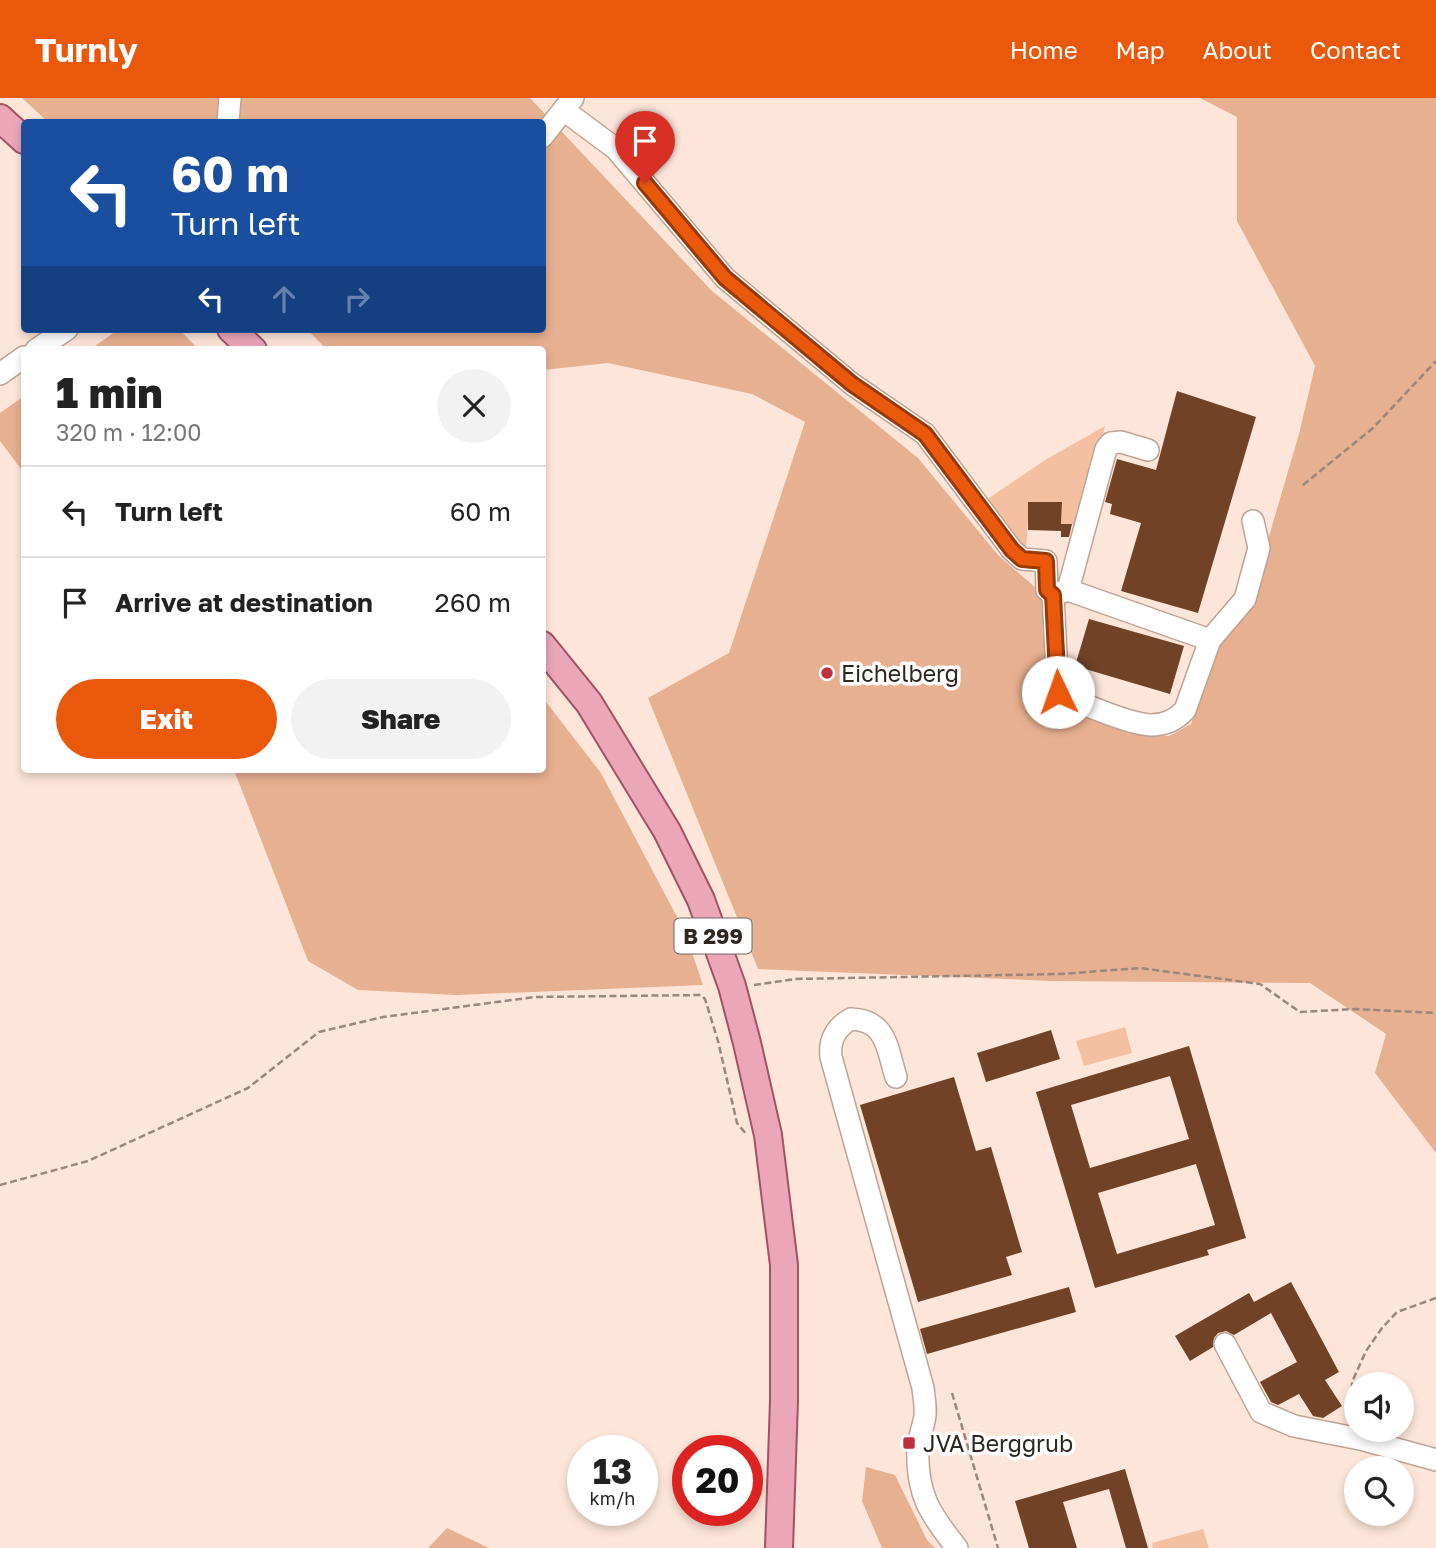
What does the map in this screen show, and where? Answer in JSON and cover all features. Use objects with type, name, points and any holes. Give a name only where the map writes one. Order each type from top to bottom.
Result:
[{"type":"main road","points":[[0,118],[21,137]]},
{"type":"main road","points":[[235,333],[249,346]]},
{"type":"main road","name":"B 299","points":[[546,650],[589,703],[667,831],[701,900],[732,986],[768,1135],[783,1265],[784,1400],[779,1548]]},
{"type":"street","points":[[228,119],[230,98]]},
{"type":"street","points":[[546,132],[569,104],[616,149],[725,278],[852,384],[925,434],[1012,550],[1022,559],[1046,561],[1047,590],[1061,592],[1210,640]]},
{"type":"street","points":[[42,346],[61,333]]},
{"type":"street","points":[[0,374],[21,359]]},
{"type":"street","points":[[1149,450],[1121,442],[1111,443],[1106,449],[1061,592],[1058,692],[1138,722],[1166,723],[1185,710],[1210,640],[1245,599],[1259,548],[1253,521]]},
{"type":"street","points":[[896,1077],[879,1029],[869,1021],[851,1019],[837,1030],[830,1047],[831,1057],[923,1388],[925,1420],[920,1429],[918,1449],[920,1475],[928,1510],[957,1548]]},
{"type":"street","points":[[1225,1344],[1261,1412],[1294,1426],[1344,1436]]},
{"type":"street","points":[[1368,1442],[1436,1460]]},
{"type":"path","points":[[1303,485],[1373,428],[1436,361]]},
{"type":"path","points":[[732,986],[795,979],[1061,974],[1140,968],[1261,984],[1300,1012],[1355,1009],[1436,1013]]},
{"type":"path","points":[[0,1185],[88,1161],[248,1088],[319,1032],[383,1017],[535,997],[701,995],[705,999],[718,1041],[737,1123],[745,1134],[768,1135]]},
{"type":"path","points":[[1357,1372],[1366,1351],[1397,1312],[1436,1298]]},
{"type":"path","points":[[952,1393],[998,1548]]},
{"type":"shaded area","points":[[22,98],[530,98],[712,291],[918,458],[999,556],[1043,594],[1050,697],[1141,734],[1169,736],[1191,724],[1215,644],[1250,601],[1299,434],[1315,366],[1237,221],[1237,117],[1200,98],[1436,98],[1436,1153],[1375,1073],[1386,1034],[1310,983],[1052,981],[758,969],[648,698],[729,653],[805,422],[752,394],[608,363],[546,370],[546,346],[323,346],[311,333],[546,333],[546,119],[45,119]]},
{"type":"shaded area","points":[[113,333],[183,333],[195,346],[95,346]]},
{"type":"shaded area","points":[[21,398],[21,469],[0,441],[0,413]]},
{"type":"shaded area","points":[[1105,426],[1078,538],[1076,525],[1061,524],[1062,502],[1029,502],[1026,552],[983,502],[1045,460]]},
{"type":"shaded area","points":[[546,702],[601,773],[685,932],[703,985],[456,995],[358,990],[308,961],[235,773],[546,773]]},
{"type":"shaded area","points":[[1125,1027],[1132,1053],[1084,1066],[1076,1041]]},
{"type":"shaded area","points":[[866,1467],[895,1475],[927,1540],[935,1548],[882,1548],[862,1501]]},
{"type":"shaded area","points":[[447,1528],[489,1548],[428,1548]]},
{"type":"shaded area","points":[[1203,1529],[1209,1548],[1153,1548],[1152,1543]]},
{"type":"building","points":[[1177,391],[1256,417],[1198,613],[1121,591],[1141,523],[1110,514],[1112,504],[1105,502],[1117,459],[1156,470]]},
{"type":"building","points":[[1028,502],[1062,502],[1061,524],[1072,524],[1069,537],[1061,537],[1061,531],[1028,530]]},
{"type":"building","points":[[1089,619],[1184,646],[1170,694],[1075,666]]},
{"type":"building","points":[[1051,1030],[1060,1059],[986,1082],[977,1053]]},
{"type":"building","points":[[1189,1046],[1246,1238],[1207,1250],[1209,1255],[1095,1288],[1036,1092]],"holes":[[[1170,1076],[1189,1139],[1090,1168],[1071,1105]],[[1196,1164],[1215,1225],[1117,1254],[1098,1193]]]},
{"type":"building","points":[[954,1077],[976,1151],[991,1147],[1022,1252],[1006,1257],[1012,1275],[918,1302],[860,1105]]},
{"type":"building","points":[[1291,1282],[1339,1372],[1325,1380],[1342,1406],[1323,1418],[1313,1416],[1299,1394],[1278,1405],[1271,1402],[1260,1382],[1297,1362],[1271,1313],[1234,1335],[1226,1331],[1218,1333],[1213,1347],[1190,1361],[1175,1336],[1249,1293],[1254,1302]]},
{"type":"building","points":[[1069,1287],[1076,1312],[927,1354],[920,1329]]},
{"type":"building","points":[[1125,1469],[1148,1548],[1126,1548],[1109,1489],[1063,1502],[1077,1548],[1029,1548],[1015,1501]]},
{"type":"place","name":"Eichelberg","points":[[827,673]]},
{"type":"place","name":"JVA Berggrub","points":[[909,1443]]},
{"type":"route","points":[[645,183],[725,278],[852,384],[925,434],[1012,550],[1022,559],[1046,561],[1047,590],[1053,595],[1058,692]]}]
